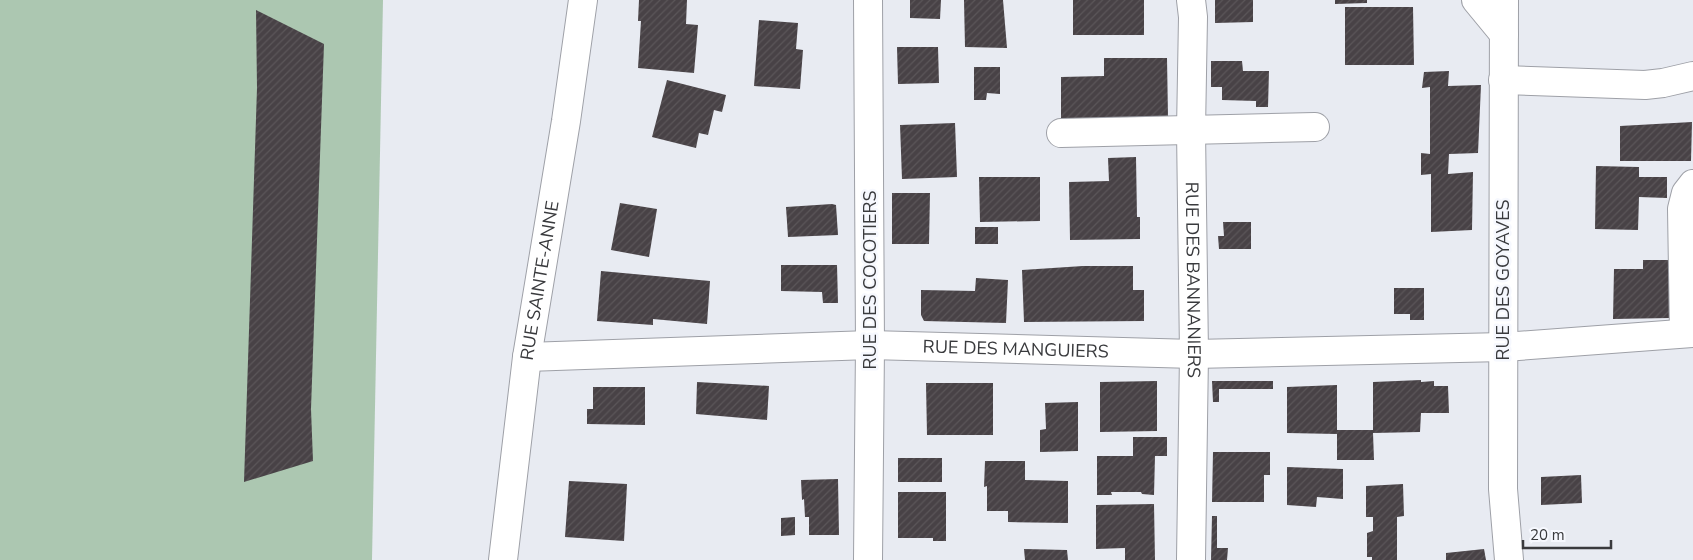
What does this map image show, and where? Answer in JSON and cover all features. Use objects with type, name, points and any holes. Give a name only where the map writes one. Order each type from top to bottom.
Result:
[{"type":"street","name":"RUE SAINTE-ANNE","points":[[503,560],[527,357],[566,121],[583,0]]},
{"type":"street","name":"RUE DES COCOTIERS","points":[[868,0],[870,346],[868,560]]},
{"type":"street","name":"RUE DES BANNANIERS","points":[[1191,0],[1193,17],[1190,130],[1194,354],[1191,560]]},
{"type":"street","points":[[1476,0],[1504,34]]},
{"type":"street","name":"RUE DES GOYAVES","points":[[1504,0],[1503,489],[1509,560]]},
{"type":"street","points":[[1503,80],[1645,85],[1677,81],[1693,76]]},
{"type":"street","points":[[1061,133],[1315,127]]},
{"type":"street","points":[[1688,333],[1682,209],[1686,193],[1693,184]]},
{"type":"street","name":"RUE DES MANGUIERS","points":[[527,357],[870,346],[1194,354],[1504,347],[1688,333]]},
{"type":"green space","points":[[0,0],[383,0],[372,560],[0,560]]},
{"type":"building","points":[[639,0],[687,0],[686,24],[698,25],[694,73],[638,68],[641,21],[638,21]]},
{"type":"building","points":[[910,0],[941,0],[940,19],[910,18]]},
{"type":"building","points":[[964,0],[1003,0],[1007,48],[965,47]]},
{"type":"building","points":[[1073,0],[1144,0],[1144,35],[1073,35]]},
{"type":"building","points":[[1215,0],[1253,0],[1253,22],[1215,23]]},
{"type":"building","points":[[1335,0],[1367,0],[1367,3],[1335,4]]},
{"type":"building","points":[[1345,7],[1413,7],[1414,65],[1345,65]]},
{"type":"building","points":[[256,10],[324,44],[311,409],[313,461],[244,482],[257,88]]},
{"type":"building","points":[[759,20],[798,23],[796,49],[803,50],[800,89],[754,86]]},
{"type":"building","points":[[897,47],[938,47],[939,83],[898,84]]},
{"type":"building","points":[[1104,58],[1167,58],[1168,117],[1061,122],[1061,77],[1104,76]]},
{"type":"building","points":[[1211,61],[1242,61],[1243,71],[1269,71],[1268,107],[1256,107],[1256,101],[1222,100],[1222,87],[1211,87]]},
{"type":"building","points":[[974,67],[1000,67],[1000,94],[987,93],[986,100],[974,100]]},
{"type":"building","points":[[1449,71],[1448,86],[1481,85],[1478,153],[1449,154],[1448,174],[1473,172],[1472,230],[1431,232],[1431,174],[1421,175],[1421,153],[1430,154],[1430,87],[1422,88],[1424,72]]},
{"type":"building","points":[[667,80],[726,95],[722,112],[714,110],[708,135],[699,133],[696,148],[652,137]]},
{"type":"building","points":[[1692,122],[1691,161],[1620,161],[1620,126]]},
{"type":"building","points":[[955,123],[957,177],[902,179],[900,125]]},
{"type":"building","points":[[1136,157],[1137,217],[1140,217],[1140,239],[1070,240],[1069,182],[1109,181],[1108,158]]},
{"type":"building","points":[[1596,166],[1639,167],[1639,177],[1667,177],[1667,198],[1639,197],[1638,230],[1595,229]]},
{"type":"building","points":[[979,177],[1040,177],[1040,221],[980,222]]},
{"type":"building","points":[[892,193],[930,193],[929,244],[892,244]]},
{"type":"building","points":[[620,203],[657,209],[649,257],[611,250]]},
{"type":"building","points":[[836,205],[838,235],[788,237],[786,207]]},
{"type":"building","points":[[1223,222],[1251,222],[1251,249],[1219,249],[1218,236],[1224,236]]},
{"type":"building","points":[[975,227],[998,227],[998,244],[975,244]]},
{"type":"building","points":[[1643,260],[1671,260],[1670,318],[1613,319],[1614,269],[1643,269]]},
{"type":"building","points":[[781,265],[837,265],[838,303],[823,303],[822,292],[781,291]]},
{"type":"building","points":[[1083,266],[1133,266],[1133,290],[1144,290],[1144,321],[1024,322],[1022,270]]},
{"type":"building","points":[[601,271],[710,281],[707,324],[653,319],[653,325],[597,321]]},
{"type":"building","points":[[976,278],[1008,280],[1006,323],[924,321],[921,315],[921,290],[975,291]]},
{"type":"building","points":[[1394,288],[1424,288],[1424,320],[1410,320],[1410,314],[1394,314]]},
{"type":"building","points":[[1421,380],[1421,382],[1434,381],[1434,386],[1448,386],[1449,413],[1421,413],[1420,432],[1373,433],[1374,460],[1337,460],[1337,434],[1287,433],[1287,387],[1337,385],[1337,430],[1373,430],[1373,382]]},
{"type":"building","points":[[1157,381],[1157,431],[1100,432],[1100,382]]},
{"type":"building","points":[[1212,381],[1273,381],[1273,389],[1219,389],[1219,402],[1213,402]]},
{"type":"building","points":[[697,382],[769,386],[767,420],[696,414]]},
{"type":"building","points":[[926,383],[993,383],[993,435],[927,435]]},
{"type":"building","points":[[593,387],[645,387],[645,425],[587,424],[587,409],[593,409]]},
{"type":"building","points":[[1078,402],[1078,451],[1040,452],[1040,430],[1046,429],[1045,403]]},
{"type":"building","points":[[1133,437],[1167,437],[1167,456],[1155,456],[1154,495],[1142,494],[1141,492],[1111,492],[1112,495],[1097,495],[1097,456],[1133,456]]},
{"type":"building","points":[[1213,452],[1270,452],[1270,475],[1264,475],[1264,502],[1212,502]]},
{"type":"building","points":[[898,458],[942,458],[942,482],[898,482]]},
{"type":"building","points":[[985,461],[1025,461],[1025,480],[1068,481],[1068,523],[1008,522],[1008,511],[987,511],[987,486],[984,487]]},
{"type":"building","points":[[1287,467],[1343,469],[1343,499],[1317,497],[1316,507],[1287,505]]},
{"type":"building","points":[[1581,475],[1582,503],[1541,505],[1541,477]]},
{"type":"building","points":[[838,479],[839,535],[809,535],[809,517],[805,517],[801,480]]},
{"type":"building","points":[[569,481],[627,484],[624,541],[565,537]]},
{"type":"building","points":[[1403,484],[1404,516],[1397,517],[1397,560],[1372,560],[1372,557],[1367,557],[1367,533],[1373,531],[1373,517],[1366,517],[1366,486]]},
{"type":"building","points":[[898,492],[946,492],[946,541],[933,541],[933,538],[898,538]]},
{"type":"building","points":[[1154,504],[1155,560],[1125,560],[1125,548],[1096,549],[1096,505]]},
{"type":"building","points":[[1212,516],[1217,516],[1217,548],[1228,548],[1227,560],[1211,560]]},
{"type":"building","points":[[795,517],[795,535],[781,536],[781,518]]},
{"type":"building","points":[[1024,549],[1067,550],[1068,560],[1025,560]]},
{"type":"building","points":[[1484,549],[1486,560],[1446,560],[1446,553]]}]
